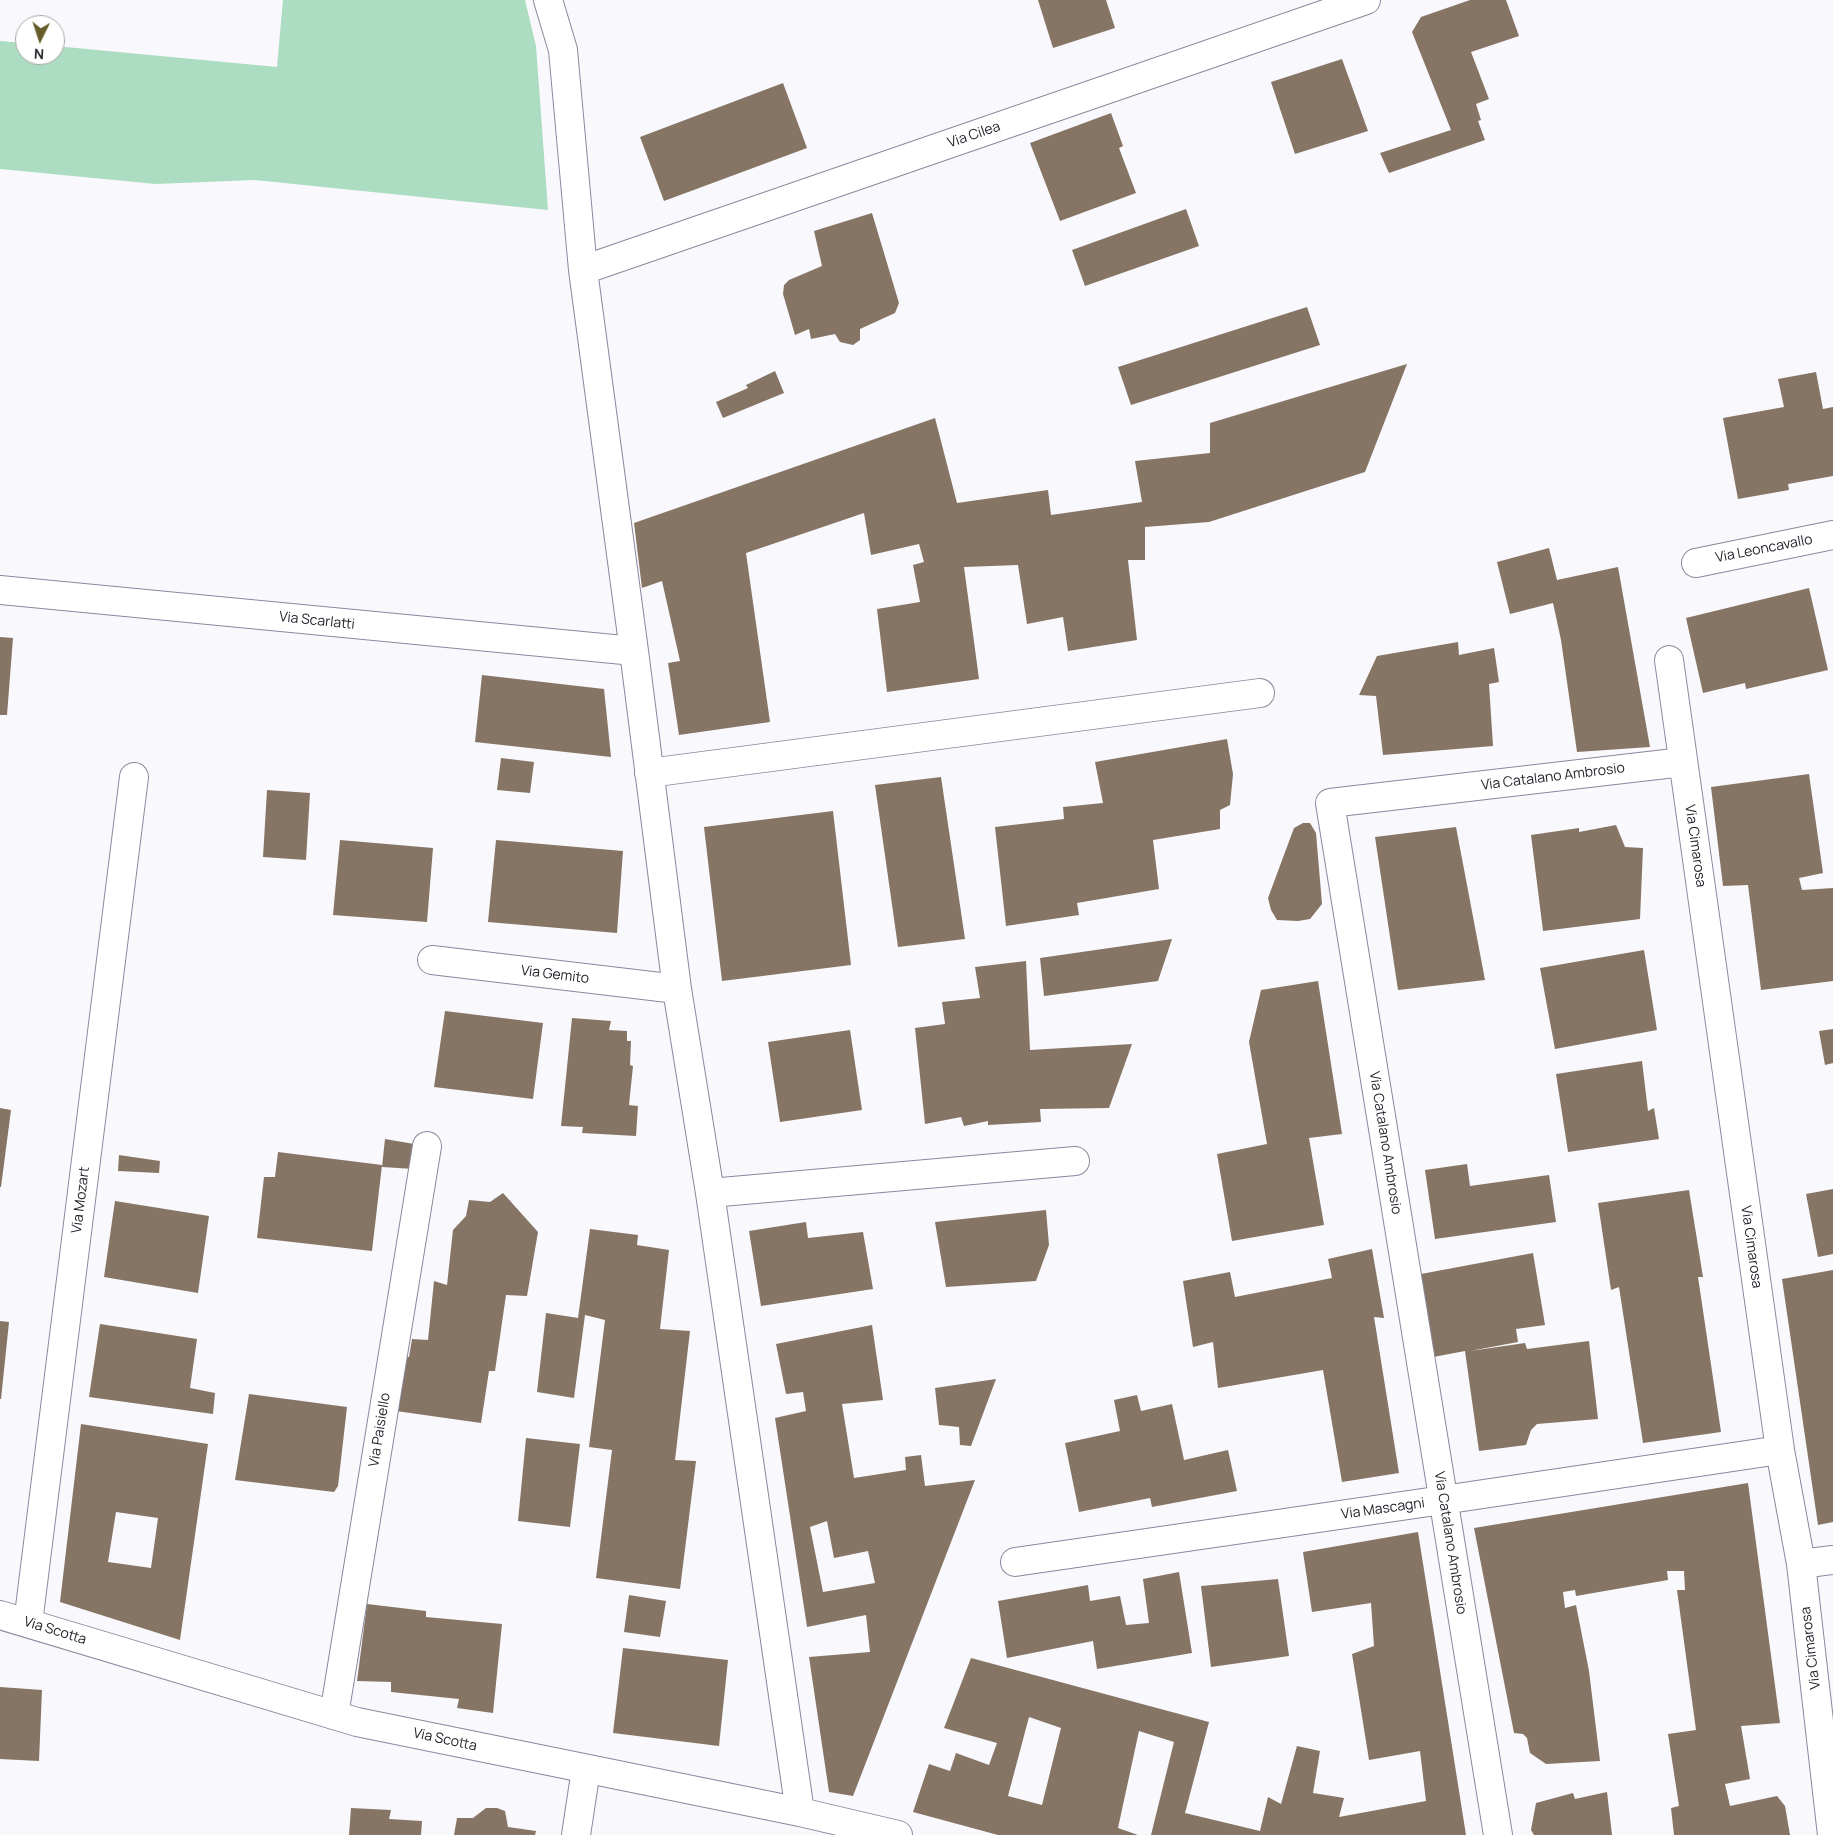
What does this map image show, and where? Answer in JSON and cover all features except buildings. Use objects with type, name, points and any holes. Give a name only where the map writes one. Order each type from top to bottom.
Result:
[{"type":"street","points":[[548,0],[563,50],[583,270],[677,989],[710,1193],[800,1812]]},
{"type":"street","name":"Via Cilea","points":[[583,270],[1366,0]]},
{"type":"street","name":"Via Leoncavallo","points":[[1696,562],[1833,535]]},
{"type":"street","name":"Via Scarlatti","points":[[0,590],[634,651]]},
{"type":"street","name":"Via Cimarosa","points":[[1669,660],[1780,1450],[1801,1564],[1830,1777],[1832,1835]]},
{"type":"street","points":[[649,773],[1260,693]]},
{"type":"street","name":"Via Catalano Ambrosio","points":[[1498,1835],[1330,803],[1684,762]]},
{"type":"street","name":"Via Mozart","points":[[28,1623],[134,777]]},
{"type":"street","name":"Via Gemito","points":[[432,960],[677,989]]},
{"type":"street","name":"Via Paisiello","points":[[334,1715],[427,1146]]},
{"type":"street","points":[[710,1193],[1075,1161]]},
{"type":"street","name":"Via Mascagni","points":[[1015,1562],[1780,1450]]},
{"type":"street","points":[[1801,1564],[1833,1560]]},
{"type":"street","name":"Via Scotta","points":[[0,1615],[357,1722],[800,1812],[898,1835]]},
{"type":"street","points":[[576,1835],[586,1768]]},
{"type":"green space","points":[[283,0],[525,0],[536,46],[548,210],[255,180],[156,184],[0,169],[0,41],[15,42],[15,65],[65,65],[65,47],[277,67]]}]
